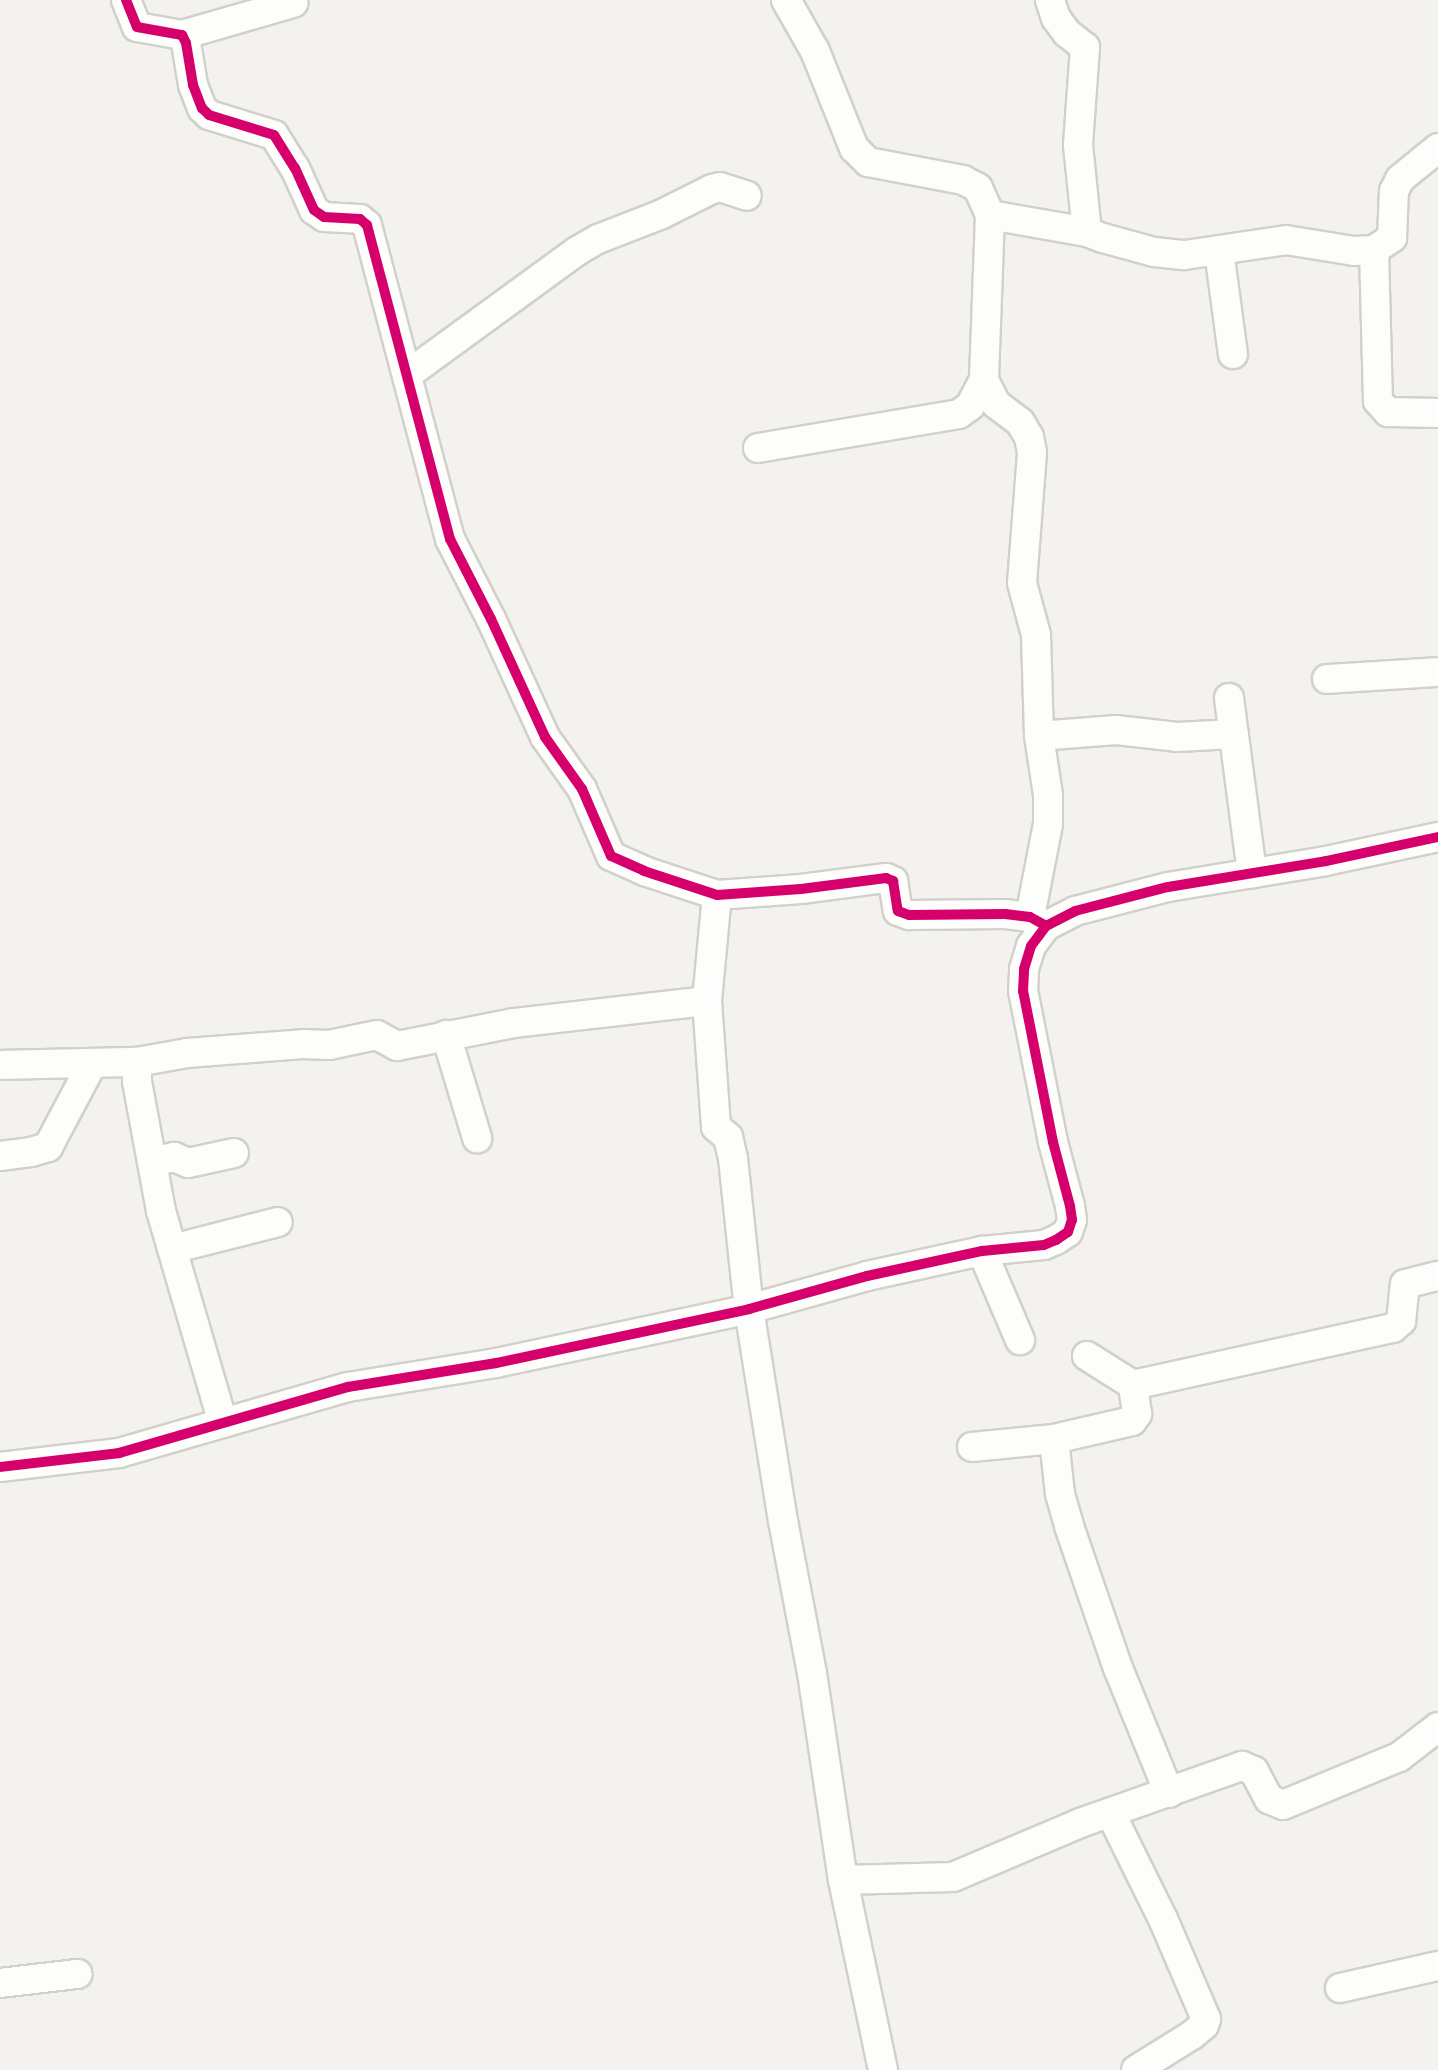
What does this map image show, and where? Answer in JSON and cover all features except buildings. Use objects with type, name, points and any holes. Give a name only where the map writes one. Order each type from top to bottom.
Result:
[{"type":"street","points":[[125,0],[136,27],[182,36],[293,3]]},
{"type":"street","points":[[758,448],[959,414],[970,406],[984,380],[990,215],[978,188],[963,180],[868,162],[854,148],[815,51],[786,0]]},
{"type":"street","points":[[1050,0],[1062,26],[1085,47],[1078,145],[1087,232]]},
{"type":"street","points":[[182,36],[186,43],[193,85],[202,108],[209,115],[274,135],[295,168],[314,210],[324,217],[360,219],[367,225],[450,539],[491,619],[545,737],[582,789],[603,843],[611,856],[620,862],[717,895],[801,889],[886,877],[893,881],[898,911],[909,915],[1005,914],[1038,921],[1168,887],[1438,837]]},
{"type":"street","points":[[990,215],[1087,232],[1154,252],[1185,255],[1286,240],[1354,251],[1374,250],[1392,238],[1394,191],[1400,179],[1438,149]]},
{"type":"street","points":[[407,375],[577,251],[598,239],[662,214],[712,189],[720,187],[747,196]]},
{"type":"street","points":[[1374,250],[1378,401],[1388,412],[1438,413]]},
{"type":"street","points":[[1219,251],[1233,354]]},
{"type":"street","points":[[0,1468],[120,1453],[348,1387],[496,1363],[749,1309],[867,1276],[982,1251],[1044,1245],[1068,1232],[1072,1220],[1023,991],[1024,970],[1038,921],[1048,824],[1048,795],[1039,736],[1036,635],[1022,583],[1032,453],[1029,437],[1020,422],[996,404],[984,380]]},
{"type":"street","points":[[1327,679],[1438,672]]},
{"type":"street","points":[[1229,698],[1252,873]]},
{"type":"street","points":[[1039,736],[1116,730],[1177,737],[1234,734]]},
{"type":"street","points":[[717,895],[708,1001],[716,1127],[728,1137],[733,1158],[749,1309],[783,1521],[812,1673],[843,1880],[883,2070]]},
{"type":"street","points":[[0,1065],[137,1062],[187,1053],[344,1044],[377,1035],[397,1046],[514,1023],[708,1001]]},
{"type":"street","points":[[446,1035],[477,1138]]},
{"type":"street","points":[[137,1062],[137,1081],[161,1211],[223,1423]]},
{"type":"street","points":[[0,1156],[48,1147],[92,1064]]},
{"type":"street","points":[[152,1162],[174,1157],[188,1163],[234,1153]]},
{"type":"street","points":[[172,1249],[278,1222]]},
{"type":"street","points":[[982,1251],[1020,1340]]},
{"type":"street","points":[[1087,1356],[1133,1385],[1393,1328],[1401,1321],[1405,1284],[1438,1276]]},
{"type":"street","points":[[972,1447],[1054,1439],[1136,1419],[1133,1385]]},
{"type":"street","points":[[1054,1439],[1060,1494],[1069,1527],[1118,1668],[1169,1793]]},
{"type":"street","points":[[843,1880],[953,1877],[1080,1823],[1242,1766],[1249,1767],[1269,1799],[1283,1805],[1399,1757],[1438,1727]]},
{"type":"street","points":[[1111,1814],[1163,1919],[1206,2019],[1192,2035],[1136,2070]]},
{"type":"street","points":[[1340,1988],[1438,1966]]},
{"type":"street","points":[[0,1983],[77,1974]]},
{"type":"cycle path","points":[[126,0],[137,27],[182,35],[186,43],[193,85],[202,108],[209,115],[274,135],[295,168],[314,210],[324,217],[360,219],[367,225],[450,539],[491,619],[545,737],[582,789],[611,856],[644,871],[717,895],[801,889],[886,878],[893,881],[898,911],[909,915],[1005,914],[1030,917],[1046,926]]},
{"type":"cycle path","points":[[0,1467],[119,1453],[348,1387],[496,1363],[749,1309],[867,1276],[982,1251],[1044,1245],[1056,1240],[1068,1232],[1072,1220],[1053,1142],[1023,991],[1024,969],[1031,946],[1046,926],[1075,911],[1168,887],[1326,861],[1438,837]]}]
